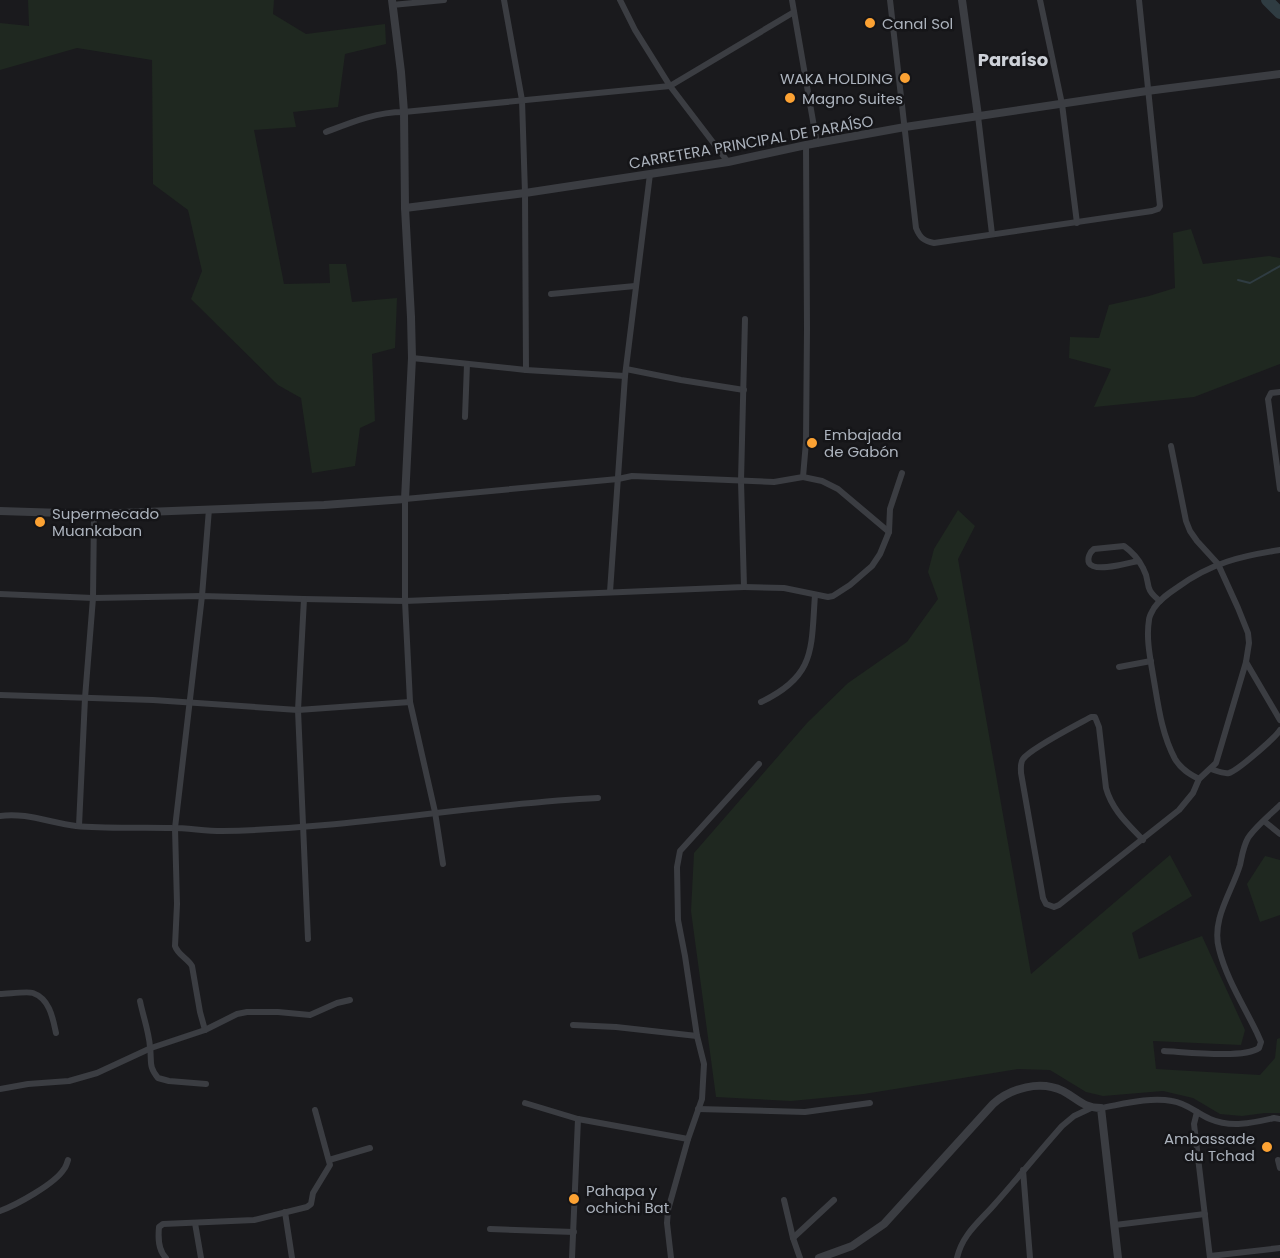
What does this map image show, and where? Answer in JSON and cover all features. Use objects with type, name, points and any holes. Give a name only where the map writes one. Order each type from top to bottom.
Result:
[{"type":"street","points":[[442,864],[435,812],[410,702],[405,601],[405,499],[412,358],[411,317],[405,208],[404,112],[392,3],[444,0]]},
{"type":"street","points":[[504,0],[522,100],[526,370]]},
{"type":"street","points":[[620,0],[635,30],[670,86],[728,162]]},
{"type":"street","points":[[792,0],[817,144]]},
{"type":"street","points":[[890,0],[916,228],[926,242],[934,243],[1152,211],[1160,206],[1139,0]]},
{"type":"street","points":[[962,0],[992,234]]},
{"type":"street","points":[[1040,0],[1062,104],[1077,223]]},
{"type":"street","points":[[326,132],[372,115],[391,112],[670,86],[794,12]]},
{"type":"street","name":"CARRETERA PRINCIPAL DE PARAÍSO","points":[[405,208],[525,193],[728,162],[905,127],[1280,74]]},
{"type":"street","points":[[804,477],[807,329],[806,145]]},
{"type":"street","points":[[610,592],[625,376],[650,174]]},
{"type":"street","points":[[551,294],[635,286]]},
{"type":"street","points":[[744,587],[741,481],[745,319]]},
{"type":"street","points":[[412,358],[526,370],[625,376]]},
{"type":"street","points":[[465,417],[467,363]]},
{"type":"street","points":[[626,369],[744,390]]},
{"type":"street","points":[[1280,392],[1271,393],[1268,399],[1280,489]]},
{"type":"street","points":[[1143,840],[1121,816],[1108,795],[1099,727],[1095,717],[1091,717],[1027,755],[1022,760],[1021,773],[1043,898],[1046,904],[1054,907],[1143,840],[1179,810],[1193,793],[1199,779],[1216,763],[1246,662],[1248,633],[1218,564],[1190,531],[1171,446]]},
{"type":"street","points":[[0,594],[93,598],[202,596],[405,601],[744,587],[784,588],[828,597],[850,585],[872,566],[880,554],[889,532],[890,509],[902,473]]},
{"type":"street","points":[[0,511],[94,514],[324,505],[633,476],[774,482],[804,477],[822,481],[838,489],[889,532]]},
{"type":"street","points":[[205,1030],[192,966],[175,946],[177,904],[175,828],[202,596],[209,509]]},
{"type":"street","points":[[79,826],[85,698],[93,598],[94,514]]},
{"type":"street","points":[[1138,561],[1100,568],[1089,563],[1089,557],[1094,549],[1124,546],[1131,551],[1143,567],[1148,590],[1160,601]]},
{"type":"street","points":[[1199,779],[1184,770],[1175,759],[1167,741],[1159,715],[1151,661],[1149,617],[1160,601],[1187,580],[1218,564],[1248,555],[1280,550]]},
{"type":"street","points":[[761,702],[785,688],[804,668],[812,646],[815,595]]},
{"type":"street","points":[[304,599],[297,710],[308,939]]},
{"type":"street","points":[[1119,667],[1151,661]]},
{"type":"street","points":[[1246,662],[1280,720]]},
{"type":"street","points":[[0,695],[297,710],[410,702]]},
{"type":"street","points":[[1211,769],[1225,773],[1234,771],[1273,739],[1280,730]]},
{"type":"street","points":[[671,1258],[667,1223],[668,1210],[702,1098],[704,1064],[697,1036],[678,920],[680,852],[759,764]]},
{"type":"street","points":[[0,816],[28,816],[79,826],[219,831],[303,828],[435,812],[598,798]]},
{"type":"street","points":[[1164,1051],[1232,1055],[1256,1051],[1259,1048],[1261,1042],[1227,973],[1219,949],[1217,926],[1245,842],[1280,805]]},
{"type":"street","points":[[1264,821],[1280,834]]},
{"type":"street","points":[[0,994],[34,993],[44,1000],[52,1015],[56,1033]]},
{"type":"street","points":[[0,1089],[59,1082],[97,1073],[151,1048],[205,1030],[247,1011],[310,1015],[350,1000]]},
{"type":"street","points":[[140,1001],[151,1048],[150,1063],[158,1078],[206,1084]]},
{"type":"street","points":[[573,1025],[616,1027],[697,1036]]},
{"type":"street","points":[[819,1258],[852,1246],[884,1224],[1000,1097],[1024,1087],[1055,1088],[1091,1108]]},
{"type":"street","points":[[957,1258],[958,1251],[971,1229],[1023,1170],[1066,1122],[1091,1108],[1170,1100],[1183,1104],[1211,1120],[1234,1126],[1274,1118],[1280,1119]]},
{"type":"street","points":[[698,1109],[805,1112],[870,1102]]},
{"type":"street","points":[[525,1103],[578,1119],[688,1139]]},
{"type":"street","points":[[1101,1108],[1119,1258]]},
{"type":"street","points":[[166,1258],[160,1248],[159,1227],[161,1225],[179,1222],[254,1220],[308,1207],[311,1204],[313,1193],[330,1165],[315,1110]]},
{"type":"street","points":[[1197,1112],[1194,1124],[1210,1257],[1280,1248]]},
{"type":"street","points":[[572,1258],[578,1119]]},
{"type":"street","points":[[329,1160],[370,1149]]},
{"type":"street","points":[[0,1211],[12,1207],[52,1181],[63,1171],[68,1160]]},
{"type":"street","points":[[1278,1160],[1280,1168]]},
{"type":"street","points":[[1023,1170],[1030,1258]]},
{"type":"street","points":[[784,1200],[800,1258]]},
{"type":"street","points":[[793,1238],[834,1200]]},
{"type":"street","points":[[285,1212],[292,1258]]},
{"type":"street","points":[[1114,1225],[1205,1214]]},
{"type":"street","points":[[195,1222],[201,1258]]},
{"type":"street","points":[[490,1228],[574,1232]]},
{"type":"shaded area","points":[[28,0],[274,0],[273,14],[306,34],[385,24],[386,44],[345,54],[338,107],[293,112],[296,127],[254,130],[284,284],[330,283],[329,264],[346,264],[352,302],[397,298],[395,348],[372,354],[375,421],[360,428],[355,466],[312,473],[301,398],[278,385],[191,299],[202,271],[188,210],[153,184],[152,60],[77,48],[0,70],[0,23],[29,26]]},
{"type":"shaded area","points":[[1191,229],[1203,264],[1269,256],[1280,258],[1280,364],[1194,397],[1094,407],[1111,369],[1069,358],[1070,337],[1099,338],[1109,305],[1175,288],[1173,233]]},
{"type":"shaded area","points":[[958,510],[975,526],[958,559],[1031,974],[1170,855],[1192,896],[1132,933],[1139,959],[1202,936],[1245,1030],[1241,1045],[1153,1041],[1156,1069],[1260,1075],[1275,1058],[1277,1039],[1280,1038],[1280,1113],[1242,1116],[1220,1114],[1193,1098],[1163,1091],[1103,1096],[1086,1092],[1050,1070],[1018,1069],[864,1094],[791,1101],[716,1097],[691,911],[694,853],[807,723],[848,683],[907,642],[938,599],[928,572],[934,549]]},
{"type":"shaded area","points":[[1265,856],[1280,860],[1280,915],[1260,922],[1247,884]]},
{"type":"waterway","points":[[1267,0],[1280,13]]},
{"type":"waterway","points":[[1238,280],[1250,283],[1280,266]]},
{"type":"place","name":"Canal Sol","points":[[870,23]]},
{"type":"place","name":"WAKA HOLDING","points":[[905,78]]},
{"type":"place","name":"Magno Suites","points":[[790,98]]},
{"type":"place","name":"Embajada de Gabón","points":[[812,443]]},
{"type":"place","name":"Supermecado Muankaban","points":[[40,522]]},
{"type":"place","name":"Ambassade du Tchad","points":[[1267,1147]]},
{"type":"place","name":"Pahapa y ochichi Bat","points":[[574,1199]]},
{"type":"district","name":"Paraíso","points":[[1013,59]]}]
